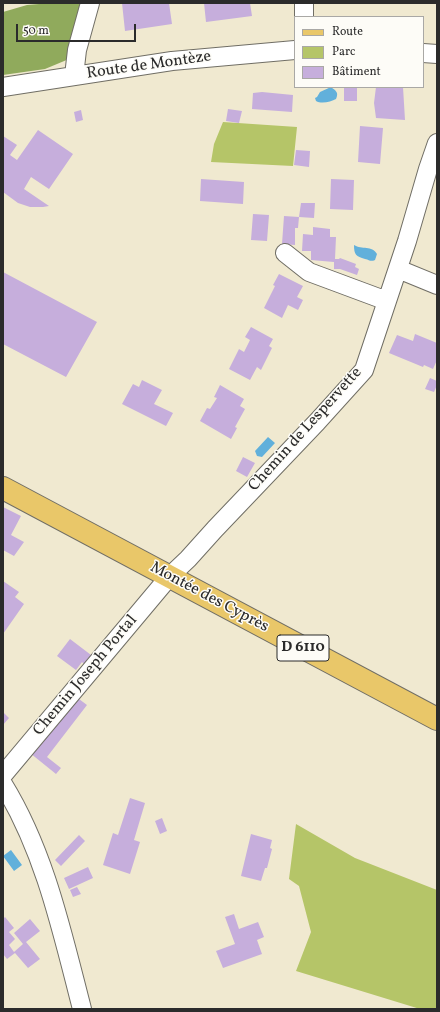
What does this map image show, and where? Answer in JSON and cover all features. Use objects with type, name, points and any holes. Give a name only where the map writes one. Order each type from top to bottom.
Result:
[{"type":"main road","name":"Montée des Cyprès","points":[[3,488],[437,719]]},
{"type":"street","points":[[74,76],[77,50],[90,3]]},
{"type":"street","points":[[304,3],[304,16]]},
{"type":"street","name":"Route de Montèze","points":[[3,87],[172,61],[294,50]]},
{"type":"street","points":[[424,53],[437,54]]},
{"type":"street","name":"Chemin de Lespervette","points":[[169,577],[188,559],[364,370],[432,169],[437,143]]},
{"type":"street","points":[[285,253],[309,272],[387,301]]},
{"type":"street","points":[[398,269],[437,285]]},
{"type":"street","name":"Chemin Joseph Portal","points":[[3,775],[169,577]]},
{"type":"street","points":[[3,784],[27,830],[39,858],[49,888],[82,1009]]},
{"type":"green space","points":[[84,3],[69,59],[45,69],[3,75],[3,12],[27,5]]},
{"type":"green space","points":[[223,122],[297,127],[293,166],[211,162],[214,144]]},
{"type":"green space","points":[[296,824],[355,858],[437,890],[437,1009],[420,1009],[296,971],[311,932],[299,886],[289,879]]},
{"type":"water","points":[[332,88],[336,91],[337,97],[336,99],[326,102],[316,101],[315,98],[320,92]]},
{"type":"water","points":[[354,245],[375,251],[377,254],[375,260],[370,261],[358,256],[354,251]]},
{"type":"water","points":[[268,437],[275,443],[262,457],[257,456],[255,451]]},
{"type":"water","points":[[11,850],[22,865],[14,871],[3,856]]},
{"type":"building","points":[[122,3],[169,3],[172,24],[125,31]]},
{"type":"building","points":[[204,3],[250,3],[252,16],[206,22]]},
{"type":"building","points":[[344,88],[357,88],[357,101],[344,101]]},
{"type":"building","points":[[376,88],[403,88],[405,120],[376,118],[374,103]]},
{"type":"building","points":[[262,92],[293,95],[292,112],[252,109],[253,93]]},
{"type":"building","points":[[228,109],[242,111],[239,123],[226,121]]},
{"type":"building","points":[[81,110],[83,120],[76,122],[74,112]]},
{"type":"building","points":[[360,126],[383,128],[380,164],[358,162]]},
{"type":"building","points":[[38,130],[73,154],[49,189],[31,177],[24,189],[49,206],[30,207],[18,203],[3,192],[3,136],[17,145],[10,155],[17,160]]},
{"type":"building","points":[[296,150],[310,151],[309,167],[294,165]]},
{"type":"building","points":[[201,179],[244,182],[243,204],[200,201]]},
{"type":"building","points":[[331,179],[354,180],[353,210],[330,209]]},
{"type":"building","points":[[301,203],[315,203],[314,218],[299,217]]},
{"type":"building","points":[[253,214],[269,215],[267,241],[251,240]]},
{"type":"building","points":[[284,216],[299,217],[298,228],[295,228],[295,245],[282,244]]},
{"type":"building","points":[[313,227],[330,229],[330,237],[336,237],[335,259],[340,258],[356,264],[355,267],[359,269],[357,275],[340,269],[334,269],[334,262],[311,260],[311,251],[302,251],[303,234],[313,235]]},
{"type":"building","points":[[3,272],[97,322],[66,377],[3,344]]},
{"type":"building","points":[[279,274],[303,286],[297,297],[303,300],[298,310],[288,305],[282,318],[264,308]]},
{"type":"building","points":[[251,327],[273,339],[269,346],[272,348],[261,370],[257,367],[250,380],[229,369],[239,349],[244,352],[250,340],[245,337]]},
{"type":"building","points":[[415,334],[437,343],[437,360],[433,369],[424,365],[423,367],[389,353],[397,335],[413,341]]},
{"type":"building","points":[[430,378],[437,381],[434,392],[425,389]]},
{"type":"building","points":[[142,380],[162,390],[154,404],[173,413],[166,426],[122,404],[133,384],[139,387]]},
{"type":"building","points":[[220,385],[244,399],[240,406],[245,409],[235,427],[237,428],[231,439],[200,421],[207,408],[210,409],[217,398],[214,397]]},
{"type":"building","points":[[243,457],[255,463],[247,477],[236,471]]},
{"type":"building","points":[[3,507],[21,516],[11,535],[24,542],[14,556],[3,550]]},
{"type":"building","points":[[3,581],[19,592],[15,597],[24,604],[3,634]]},
{"type":"building","points":[[70,639],[95,658],[87,667],[82,662],[76,670],[57,656]]},
{"type":"building","points":[[75,696],[87,705],[47,757],[61,768],[56,774],[30,753]]},
{"type":"building","points":[[3,712],[9,718],[3,725]]},
{"type":"building","points":[[130,798],[145,803],[134,840],[140,842],[130,874],[103,865],[113,833],[118,835]]},
{"type":"building","points":[[162,818],[167,831],[160,834],[155,821]]},
{"type":"building","points":[[251,834],[272,840],[270,848],[272,849],[267,868],[265,868],[261,881],[241,876]]},
{"type":"building","points":[[79,835],[85,841],[61,866],[55,860]]},
{"type":"building","points":[[88,867],[93,878],[69,889],[64,878]]},
{"type":"building","points":[[77,887],[81,894],[73,897],[70,890]]},
{"type":"building","points":[[234,914],[239,929],[258,922],[264,937],[257,940],[262,954],[223,968],[216,951],[235,944],[225,917]]},
{"type":"building","points":[[5,917],[14,928],[9,932],[15,939],[9,945],[14,952],[23,944],[14,933],[30,919],[40,931],[26,942],[40,959],[28,968],[15,953],[7,959],[3,954],[3,919]]}]
